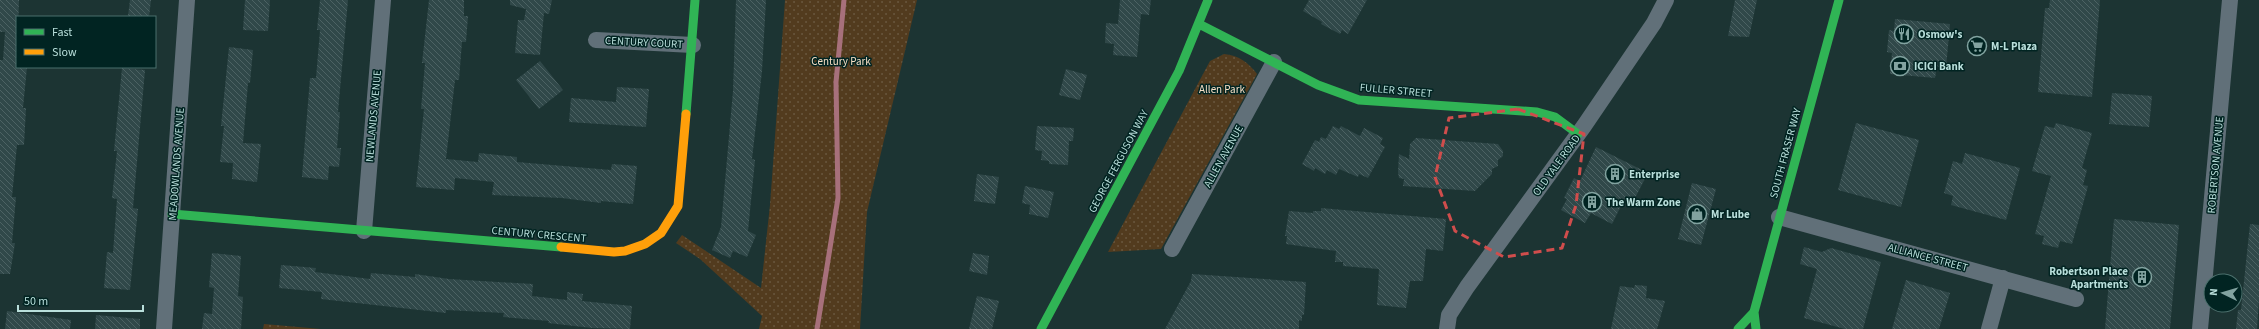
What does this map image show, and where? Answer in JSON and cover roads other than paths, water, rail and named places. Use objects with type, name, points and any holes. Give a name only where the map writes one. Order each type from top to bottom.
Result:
[{"type":"street","name":"MEADOWLANDS AVENUE","points":[[164,329],[187,0]]},
{"type":"street","name":"NEWLANDS AVENUE","points":[[364,231],[383,0]]},
{"type":"street","name":"CENTURY CRESCENT","points":[[172,214],[614,252],[627,251],[652,241],[668,226],[678,206],[693,45],[695,0]]},
{"type":"street","name":"GEORGE FERGUSON WAY","points":[[1041,329],[1179,71],[1208,0]]},
{"type":"street","name":"OLD YALE ROAD","points":[[1447,329],[1449,315],[1467,287],[1578,134],[1650,29],[1666,0]]},
{"type":"street","name":"SOUTH FRASER WAY","points":[[1756,329],[1754,312],[1839,0]]},
{"type":"street","name":"ROBERTSON AVENUE","points":[[2200,329],[2230,0]]},
{"type":"street","name":"FULLER STREET","points":[[1199,24],[1228,36],[1274,62],[1327,89],[1359,100],[1537,112],[1555,118],[1578,134]]},
{"type":"street","name":"CENTURY COURT","points":[[596,40],[693,45]]},
{"type":"street","name":"ALLEN AVENUE","points":[[1172,250],[1274,62]]},
{"type":"street","name":"ALLIANCE STREET","points":[[1780,217],[2076,299]]},
{"type":"street","points":[[1989,329],[2003,278]]},
{"type":"street","name":"SOUTH FRASER WAY","points":[[1738,329],[1754,312]]},
{"type":"waterway","points":[[817,329],[838,198],[836,82],[844,0]]},
{"type":"place","name":"Osmow's","points":[[1904,34]]},
{"type":"place","name":"M-L Plaza","points":[[1977,46]]},
{"type":"place","name":"ICICI Bank","points":[[1900,66]]},
{"type":"place","name":"Enterprise","points":[[1615,174]]},
{"type":"place","name":"The Warm Zone","points":[[1592,202]]},
{"type":"place","name":"Mr Lube","points":[[1697,214]]},
{"type":"place","name":"Robertson Place Apartments","points":[[2142,277]]},
{"type":"park label","name":"Century Park","points":[[841,61]]},
{"type":"park label","name":"Allen Park","points":[[1222,89]]}]
